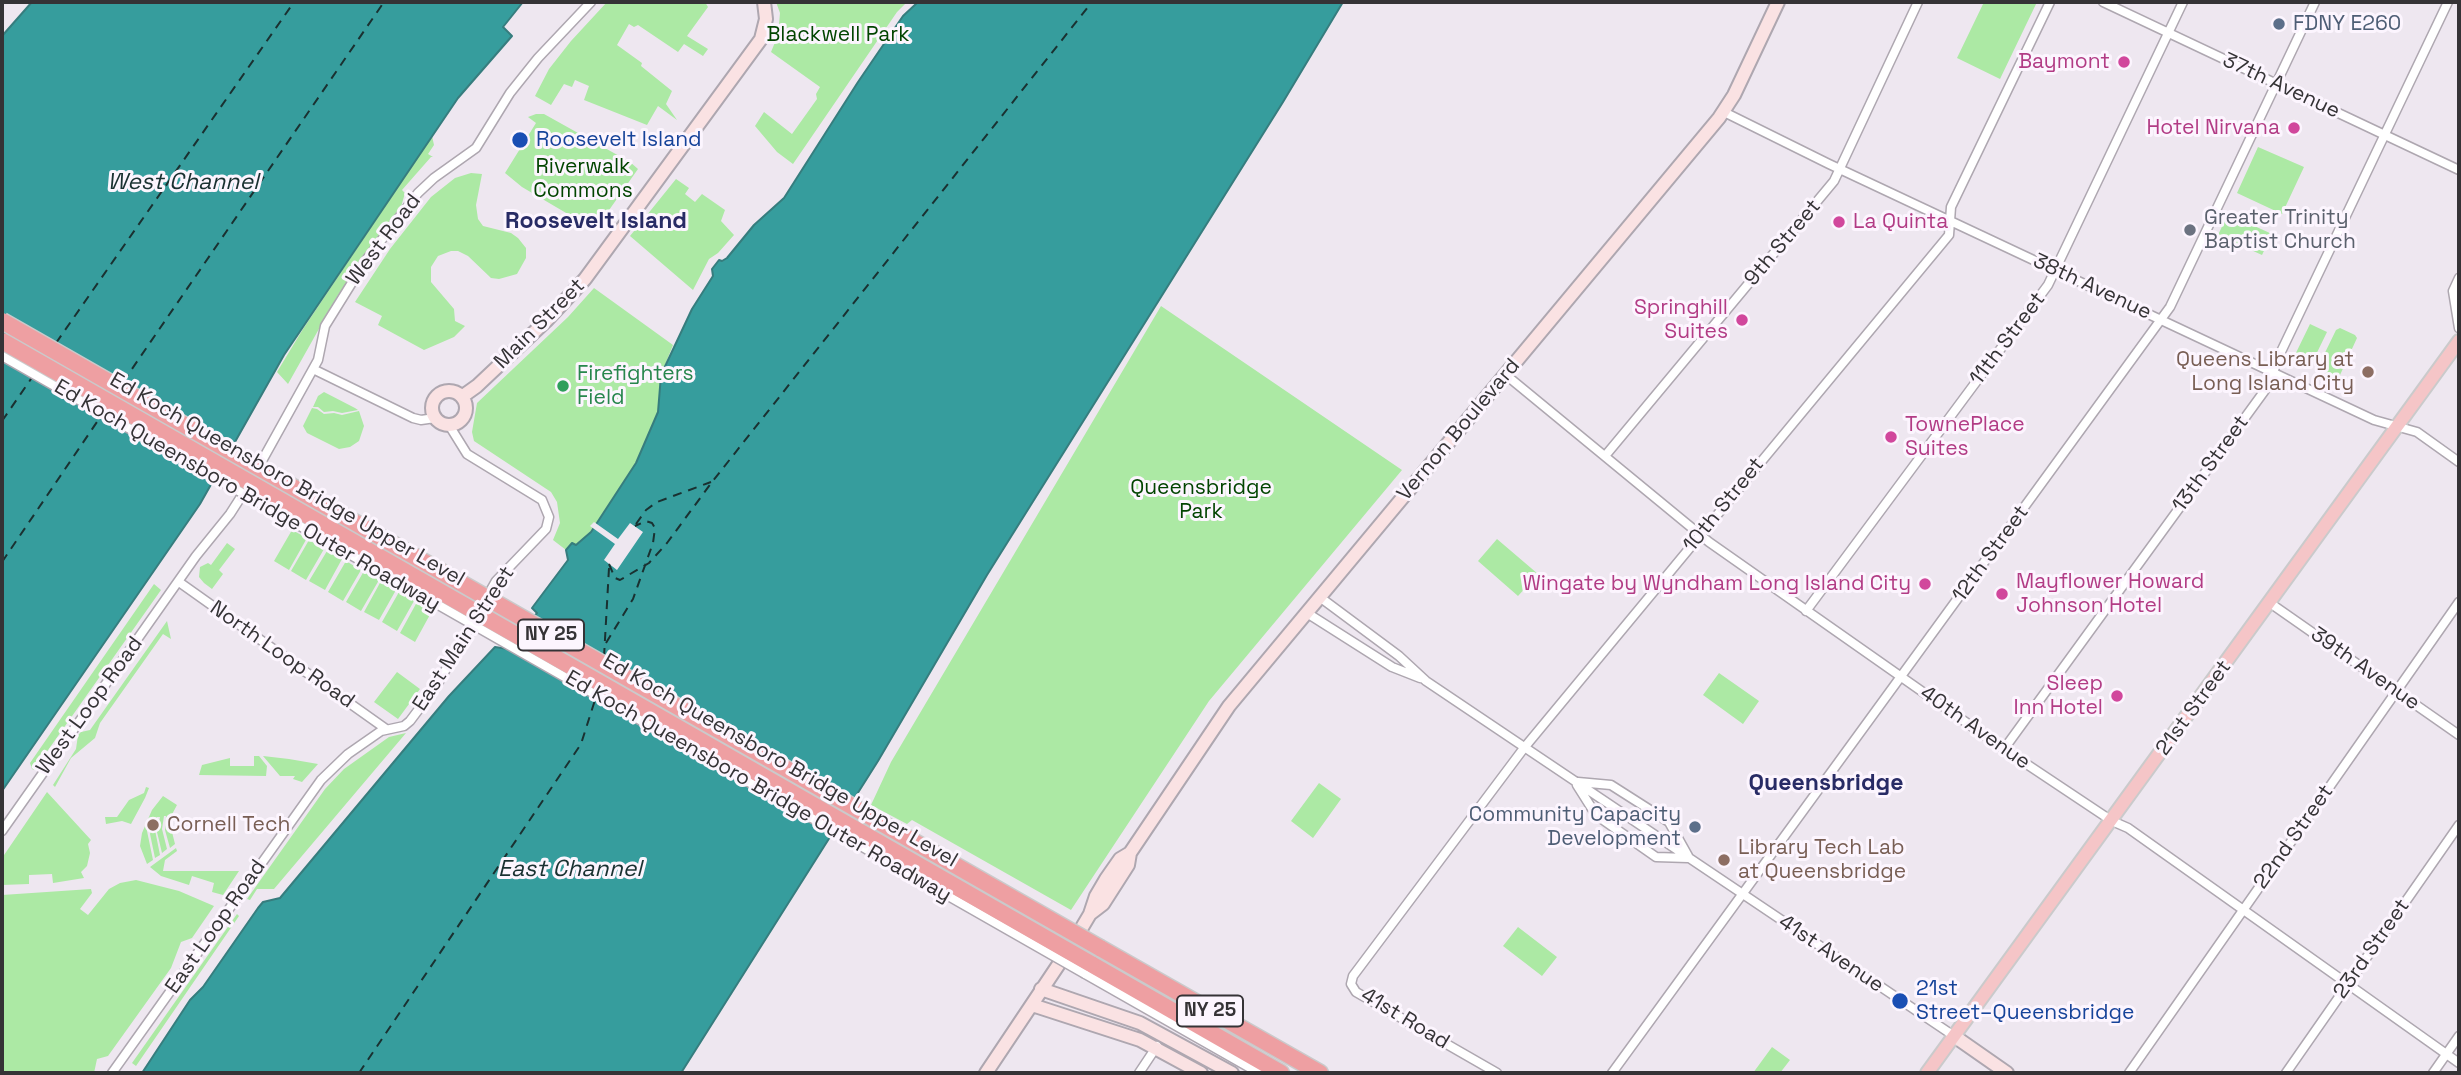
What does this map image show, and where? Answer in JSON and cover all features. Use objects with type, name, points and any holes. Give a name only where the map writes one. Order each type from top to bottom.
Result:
[{"type":"highway","name":"NY 25","points":[[2,321],[1098,951],[1320,1073]]},
{"type":"highway","name":"Ed Koch Queensboro Bridge Upper Level","points":[[2,327],[1098,951]]},
{"type":"highway","name":"Ed Koch Queensboro Bridge Upper Level","points":[[2,341],[1281,1073]]},
{"type":"highway","name":"NY 25","points":[[2,347],[1273,1073]]},
{"type":"highway","points":[[1098,951],[1307,1073]]},
{"type":"main road","name":"Main Street","points":[[463,396],[546,321],[585,279],[761,39],[766,19],[764,2]]},
{"type":"main road","name":"Vernon Boulevard","points":[[986,1073],[1090,914],[1102,904],[1128,865],[1130,853],[1215,724],[1279,643],[1321,598],[1724,112],[1778,2]]},
{"type":"main road","name":"21st Street","points":[[1927,1073],[2459,341]]},
{"type":"main road","points":[[449,390],[463,396],[467,407],[460,421],[449,425],[436,418],[433,402],[439,394],[449,390]]},
{"type":"main road","points":[[1041,989],[1140,1023],[1232,1073]]},
{"type":"main road","points":[[1032,1005],[1156,1047],[1200,1073]]},
{"type":"main road","name":"41st Avenue","points":[[1954,1037],[2007,1073]]},
{"type":"street","name":"West Road","points":[[179,582],[241,498],[318,360],[328,319],[366,260],[426,184],[476,148],[510,93],[590,2]]},
{"type":"street","name":"9th Street","points":[[1605,456],[1833,181],[1918,2]]},
{"type":"street","name":"10th Street","points":[[1351,984],[1353,975],[1524,748],[1949,235],[1951,207],[2050,2]]},
{"type":"street","name":"37th Avenue","points":[[2103,2],[2459,170]]},
{"type":"street","name":"11th Street","points":[[1806,611],[2048,285],[2183,2]]},
{"type":"street","name":"12th Street","points":[[1612,1073],[2170,307],[2315,2]]},
{"type":"street","name":"13th Street","points":[[2004,749],[2268,386],[2278,356],[2448,2]]},
{"type":"street","name":"38th Avenue","points":[[1724,112],[2374,420],[2417,432],[2459,462]]},
{"type":"street","points":[[2459,278],[2453,291],[2459,328]]},
{"type":"street","name":"Ed Koch Queensboro Bridge Outer Roadway","points":[[2,356],[1259,1073]]},
{"type":"street","points":[[313,369],[413,418],[436,418]]},
{"type":"street","name":"40th Avenue","points":[[1506,374],[1700,536],[2004,749],[2112,821],[2128,828],[2459,1063]]},
{"type":"street","name":"East Main Street","points":[[386,729],[404,726],[414,716],[437,685],[496,580],[542,536],[548,525],[547,508],[539,496],[467,454],[449,425]]},
{"type":"street","name":"North Loop Road","points":[[179,582],[386,729]]},
{"type":"street","name":"West Loop Road","points":[[2,831],[179,582]]},
{"type":"street","name":"41st Avenue","points":[[1321,598],[1399,656],[1426,681],[1954,1037]]},
{"type":"street","name":"22nd Street","points":[[2129,1073],[2459,602]]},
{"type":"street","name":"39th Avenue","points":[[2270,603],[2459,735]]},
{"type":"street","name":"41st Avenue","points":[[1307,613],[1392,667],[1426,681]]},
{"type":"street","name":"East Loop Road","points":[[112,1073],[321,780],[348,754],[386,729]]},
{"type":"street","name":"41st Avenue","points":[[1575,782],[1596,815],[1656,857],[1689,858]]},
{"type":"street","name":"41st Avenue","points":[[1575,782],[1611,785],[1669,822],[1689,858]]},
{"type":"street","name":"23rd Street","points":[[2286,1073],[2459,825]]},
{"type":"street","name":"41st Road","points":[[1351,984],[1356,992],[1497,1073]]},
{"type":"street","points":[[1139,1073],[1164,1034]]},
{"type":"street","points":[[2433,1073],[2459,1035]]},
{"type":"green space","points":[[607,2],[705,2],[708,7],[687,36],[708,49],[703,56],[684,44],[678,52],[638,25],[634,27],[629,24],[617,45],[642,63],[641,66],[672,91],[666,104],[677,120],[658,106],[647,125],[584,100],[589,86],[575,80],[572,87],[564,84],[551,105],[535,96],[549,69]]},
{"type":"green space","name":"Blackwell Park","points":[[776,2],[907,2],[897,12],[793,164],[777,152],[755,126],[764,112],[792,134],[817,99],[816,94],[820,87],[771,52],[778,35],[780,13]]},
{"type":"green space","points":[[1984,2],[2037,2],[2000,79],[1957,58]]},
{"type":"green space","name":"Riverwalk Commons","points":[[544,114],[638,169],[595,230],[522,187],[505,173],[536,123],[528,117]]},
{"type":"green space","points":[[432,136],[434,145],[428,154],[433,157],[402,190],[405,193],[401,207],[338,295],[288,384],[277,372]]},
{"type":"green space","points":[[2258,147],[2304,167],[2282,214],[2237,193]]},
{"type":"green space","points":[[471,173],[482,174],[476,205],[478,219],[483,226],[511,233],[518,238],[526,248],[526,258],[517,274],[499,279],[491,278],[468,256],[458,251],[438,256],[431,267],[431,282],[454,309],[455,321],[465,326],[454,337],[424,350],[378,325],[382,316],[355,302],[390,249],[431,197],[455,178]]},
{"type":"green space","points":[[676,179],[689,188],[685,194],[695,202],[702,194],[725,210],[721,221],[734,235],[709,259],[693,290],[630,236]]},
{"type":"green space","points":[[2228,214],[2272,234],[2262,255],[2218,235]]},
{"type":"green space","points":[[594,288],[673,345],[661,375],[658,412],[636,463],[591,532],[566,550],[553,540],[560,523],[557,502],[551,492],[474,441],[472,432],[477,403],[568,317]]},
{"type":"green space","name":"Queensbridge Park","points":[[1161,306],[1402,470],[1209,701],[1071,910],[912,820],[907,824],[871,805],[891,762]]},
{"type":"green space","points":[[2310,324],[2327,332],[2309,369],[2292,361]]},
{"type":"green space","points":[[2340,328],[2357,338],[2340,375],[2336,376],[2321,370],[2319,365],[2336,330]]},
{"type":"green space","points":[[324,392],[358,410],[324,412],[313,407],[318,396]]},
{"type":"green space","points":[[312,408],[324,414],[342,415],[359,411],[364,426],[359,441],[350,447],[339,449],[307,433],[303,426]]},
{"type":"green space","points":[[292,530],[307,538],[289,570],[274,561]]},
{"type":"green space","points":[[1497,539],[1538,574],[1518,596],[1478,561]]},
{"type":"green space","points":[[309,540],[324,549],[306,580],[291,571]]},
{"type":"green space","points":[[227,543],[235,549],[219,570],[223,574],[212,589],[199,577],[200,567],[208,563],[211,565]]},
{"type":"green space","points":[[327,551],[342,559],[325,590],[309,581]]},
{"type":"green space","points":[[346,561],[361,570],[343,601],[328,592]]},
{"type":"green space","points":[[364,571],[379,580],[361,611],[346,602]]},
{"type":"green space","points":[[381,581],[396,590],[379,620],[364,612]]},
{"type":"green space","points":[[154,584],[161,590],[34,770],[32,769],[30,763]]},
{"type":"green space","points":[[399,592],[414,601],[397,631],[382,622]]},
{"type":"green space","points":[[417,602],[432,611],[415,642],[400,633]]},
{"type":"green space","points":[[167,621],[171,639],[163,634],[100,723],[95,738],[71,758],[55,787],[53,785],[76,749],[78,735],[90,730]]},
{"type":"green space","points":[[397,672],[420,689],[398,719],[374,702]]},
{"type":"green space","points":[[1719,673],[1759,701],[1743,724],[1703,695]]},
{"type":"green space","points":[[406,733],[274,889],[257,889],[250,900],[247,899],[325,789],[344,769],[389,737]]},
{"type":"green space","points":[[254,756],[259,756],[267,766],[266,776],[199,775],[202,765],[230,758],[230,766],[254,766]]},
{"type":"green space","points":[[263,756],[318,764],[302,782],[293,779],[295,776],[280,776]]},
{"type":"green space","points":[[1319,783],[1341,799],[1313,838],[1291,821]]},
{"type":"green space","points":[[146,787],[149,788],[145,798],[131,824],[122,821],[106,824],[105,817],[117,817],[129,800],[144,793]]},
{"type":"green space","points":[[47,792],[91,840],[88,844],[90,853],[87,866],[81,872],[84,878],[53,883],[52,874],[29,875],[29,884],[2,885],[2,858]]},
{"type":"green space","points":[[163,796],[177,805],[169,820],[175,844],[170,848],[164,816],[162,829],[167,849],[162,853],[157,832],[160,817],[157,817],[155,830],[160,855],[155,858],[150,834],[154,818],[151,817],[147,831],[153,860],[147,864],[140,846],[142,833],[152,810]]},
{"type":"green space","points":[[176,848],[177,851],[165,860],[163,871],[239,871],[223,895],[212,892],[214,883],[192,876],[189,885],[161,876],[150,867]]},
{"type":"green space","points":[[136,880],[179,891],[214,906],[192,938],[181,942],[171,968],[108,1056],[97,1059],[94,1073],[2,1073],[2,895],[91,889],[92,893],[80,909],[88,915],[109,889],[120,883]]},
{"type":"green space","points":[[237,914],[239,916],[136,1066],[132,1063]]},
{"type":"green space","points":[[1518,927],[1557,957],[1542,976],[1503,946]]},
{"type":"green space","points":[[1772,1047],[1790,1060],[1780,1073],[1753,1073]]},
{"type":"water","name":"West Channel","points":[[32,2],[523,2],[503,27],[512,36],[458,98],[284,355],[200,504],[2,791],[2,36]]},
{"type":"water","name":"East Channel","points":[[918,2],[1343,2],[987,575],[878,761],[681,1073],[142,1073],[190,1000],[203,987],[263,902],[280,898],[449,696],[495,647],[508,649],[537,613],[532,608],[568,560],[566,550],[572,543],[576,545],[591,532],[636,463],[658,412],[661,375],[692,309],[713,276],[712,269],[719,260],[727,258],[754,225],[784,198],[903,16]]},
{"type":"pier","points":[[594,522],[618,539],[630,523],[643,532],[617,570],[604,560],[615,544],[590,526]]},
{"type":"ferry route","points":[[56,343],[294,2]]},
{"type":"ferry route","points":[[123,382],[384,2]]},
{"type":"ferry route","points":[[609,564],[615,578],[620,580],[649,563],[667,543],[712,482],[1092,2]]},
{"type":"ferry route","points":[[2,421],[33,376]]},
{"type":"ferry route","points":[[2,562],[101,416]]},
{"type":"ferry route","points":[[636,524],[646,510],[657,502],[711,482]]},
{"type":"ferry route","points":[[606,643],[633,599],[653,543],[655,528],[652,523],[646,521],[635,526]]},
{"type":"ferry route","points":[[604,657],[609,568]]},
{"type":"ferry route","points":[[359,1073],[581,744],[595,700]]},
{"type":"place","name":"FDNY E260","points":[[2279,24]]},
{"type":"place","name":"Baymont","points":[[2124,62]]},
{"type":"place","name":"Hotel Nirvana","points":[[2294,128]]},
{"type":"place","name":"Roosevelt Island","points":[[520,140]]},
{"type":"place","name":"La Quinta","points":[[1839,222]]},
{"type":"place","name":"Greater Trinity Baptist Church","points":[[2190,230]]},
{"type":"place","name":"Springhill Suites","points":[[1742,320]]},
{"type":"place","name":"Queens Library at Long Island City","points":[[2368,372]]},
{"type":"place","name":"Firefighters Field","points":[[563,386]]},
{"type":"place","name":"TownePlace Suites","points":[[1891,437]]},
{"type":"place","name":"Wingate by Wyndham Long Island City","points":[[1925,584]]},
{"type":"place","name":"Mayflower Howard Johnson Hotel","points":[[2002,594]]},
{"type":"place","name":"Sleep Inn Hotel","points":[[2117,696]]},
{"type":"place","name":"Cornell Tech","points":[[153,825]]},
{"type":"place","name":"Community Capacity Development","points":[[1695,827]]},
{"type":"place","name":"Library Tech Lab at Queensbridge","points":[[1724,860]]},
{"type":"place","name":"21st Street–Queensbridge","points":[[1900,1001]]},
{"type":"district","name":"Roosevelt Island","points":[[596,222]]},
{"type":"district","name":"Queensbridge","points":[[1826,784]]}]
